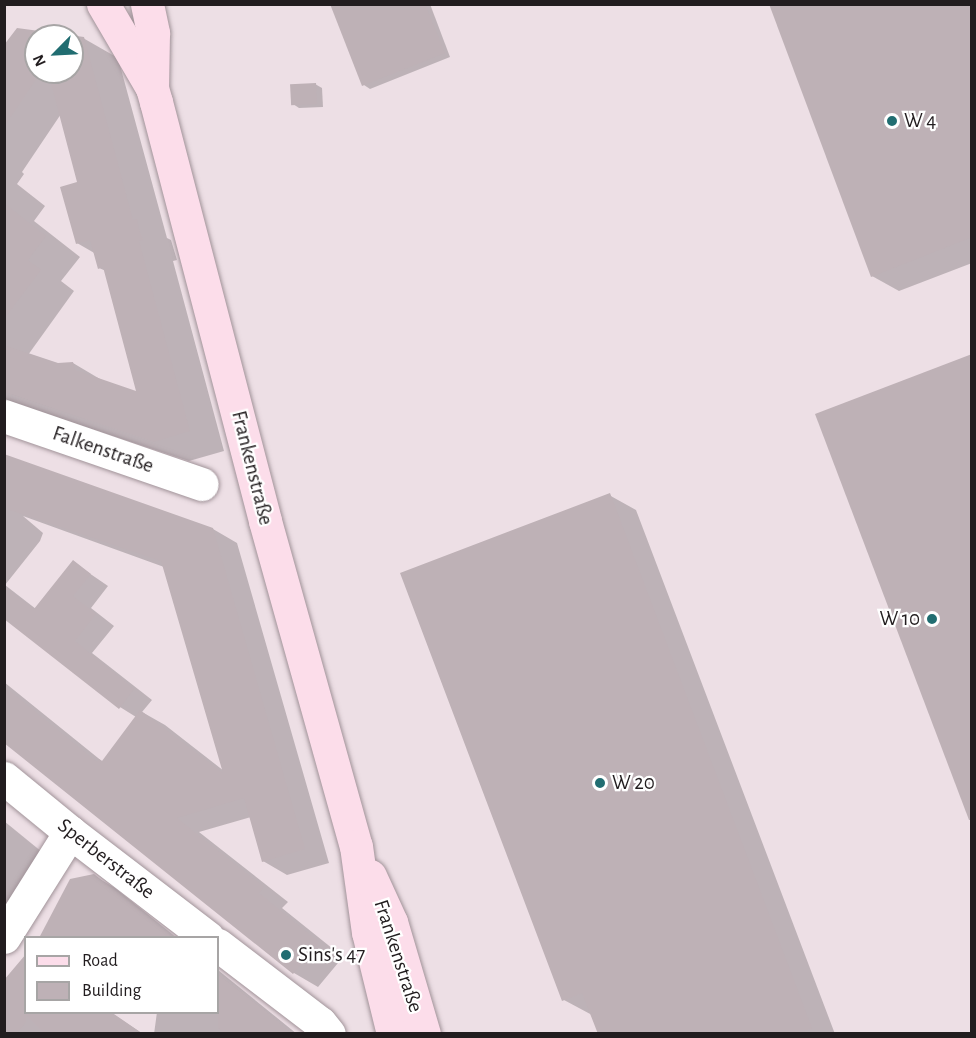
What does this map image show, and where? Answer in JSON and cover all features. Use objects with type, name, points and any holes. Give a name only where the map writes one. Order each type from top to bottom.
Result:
[{"type":"main road","name":"Frankenstraße","points":[[103,4],[152,88],[265,521],[357,846],[368,932],[393,1034]]},
{"type":"main road","name":"Frankenstraße","points":[[147,4],[153,33],[152,88]]},
{"type":"main road","name":"Frankenstraße","points":[[357,846],[392,922],[424,1034]]},
{"type":"street","name":"Falkenstraße","points":[[4,416],[202,484]]},
{"type":"street","name":"Sperberstraße","points":[[4,778],[205,936]]},
{"type":"street","points":[[4,937],[70,832]]},
{"type":"street","points":[[219,946],[320,1023],[329,1034]]},
{"type":"building","points":[[330,4],[425,4],[445,53],[362,86]]},
{"type":"building","name":"W 4","points":[[769,4],[972,4],[972,237],[871,277]]},
{"type":"building","points":[[17,28],[24,29],[24,84],[33,84],[4,127],[4,45]]},
{"type":"building","points":[[84,37],[133,220],[137,219],[143,240],[139,241],[190,431],[154,442],[4,392],[4,345],[58,363],[73,362],[75,370],[136,391],[103,267],[98,269],[90,240],[76,244],[60,187],[77,182],[51,84],[84,84]]},
{"type":"building","points":[[316,83],[317,104],[291,105],[290,84]]},
{"type":"building","points":[[4,203],[46,236],[28,260],[41,270],[4,319]]},
{"type":"building","name":"W 10","points":[[972,354],[972,820],[969,820],[815,414]]},
{"type":"building","points":[[4,454],[213,528],[305,849],[262,862],[244,798],[177,818],[264,887],[259,893],[319,942],[293,974],[4,743],[4,686],[97,762],[99,759],[102,761],[140,710],[223,773],[161,561],[4,508]]},
{"type":"building","name":"W 20","points":[[610,493],[812,1028],[797,1034],[598,1034],[582,993],[562,1001],[400,573]]},
{"type":"building","points":[[73,560],[91,574],[73,596],[96,614],[75,641],[134,689],[119,709],[4,619],[4,586],[34,609]]},
{"type":"building","points":[[94,874],[172,936],[40,936],[70,879]]},
{"type":"building","points":[[24,956],[24,1014],[114,1014],[143,1034],[45,1034],[26,1015],[26,1022],[16,1034],[4,1034],[4,980]]},
{"type":"building","points":[[219,975],[293,1034],[225,1034],[218,1028]]},
{"type":"place","name":"W 4","points":[[892,121]]},
{"type":"place","name":"W 10","points":[[932,619]]},
{"type":"place","name":"W 20","points":[[600,783]]},
{"type":"place","name":"Sins's 47","points":[[286,955]]}]
